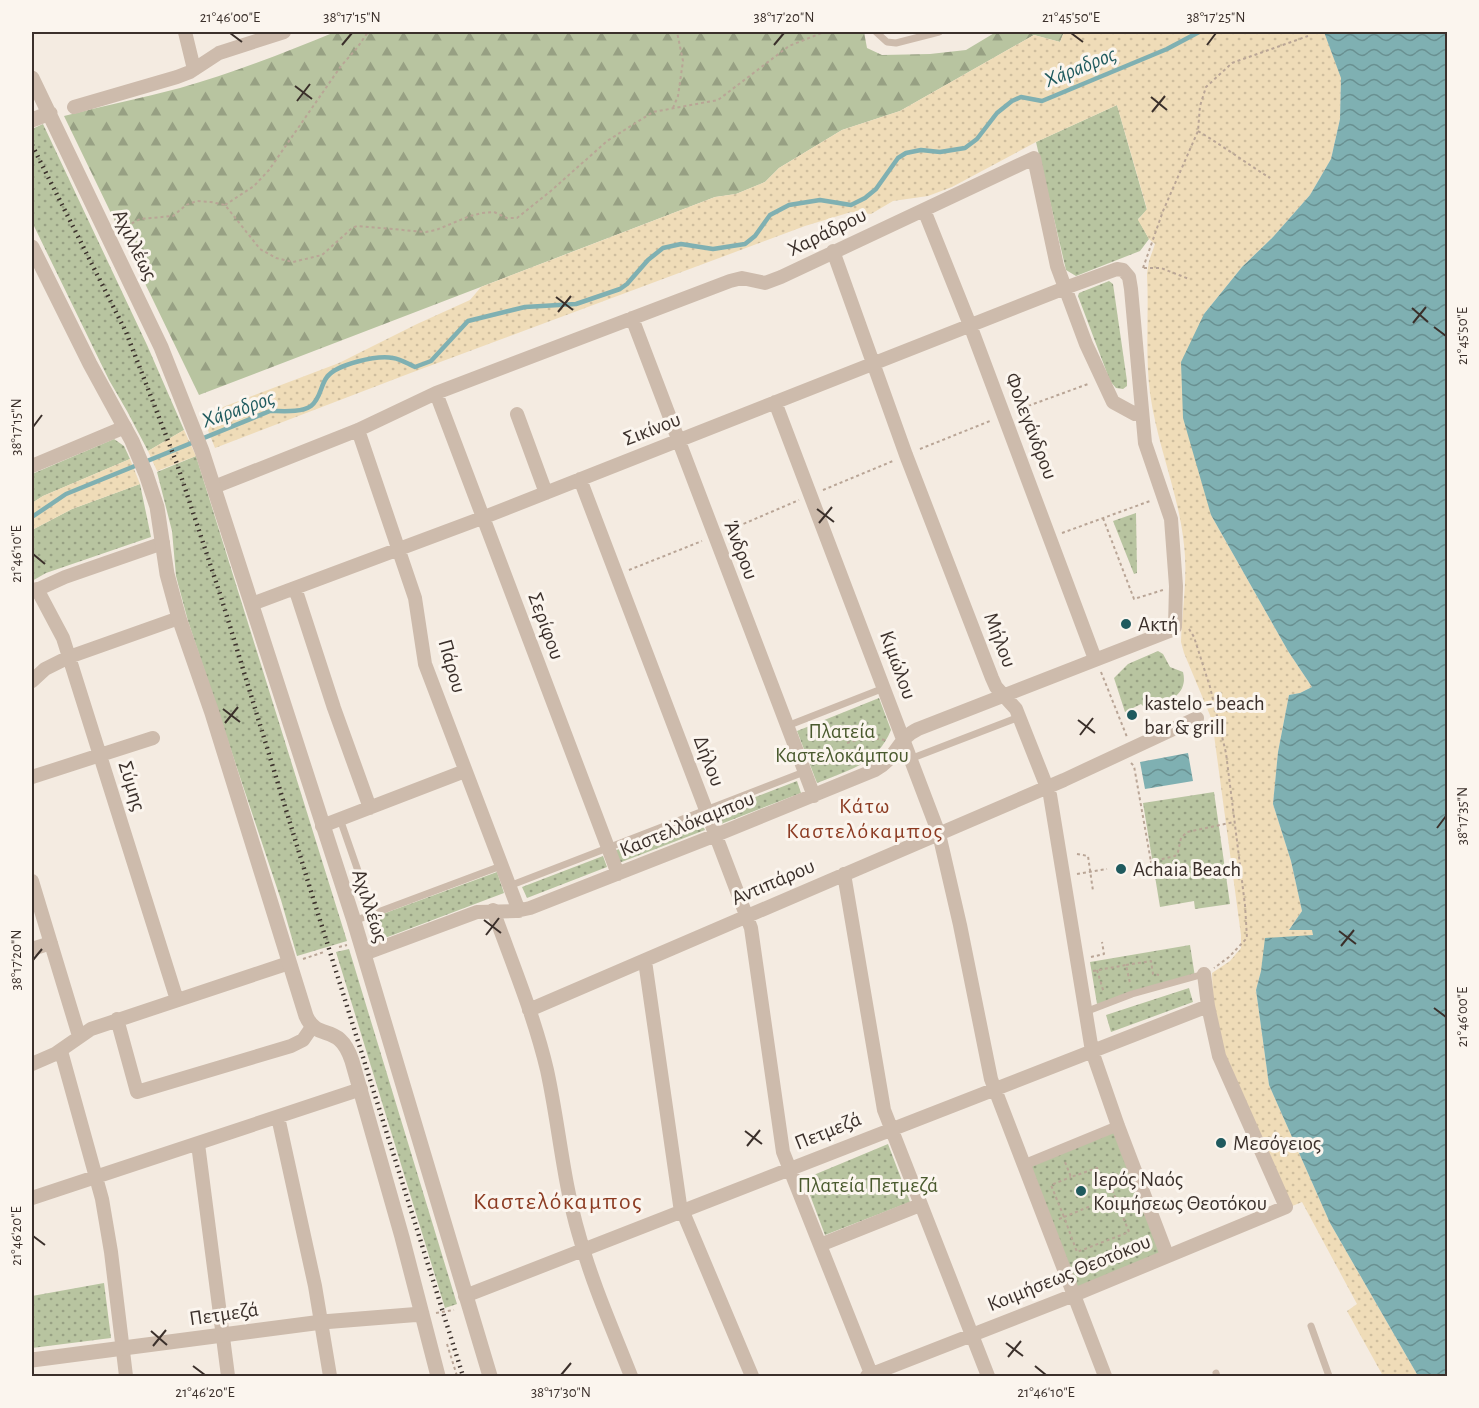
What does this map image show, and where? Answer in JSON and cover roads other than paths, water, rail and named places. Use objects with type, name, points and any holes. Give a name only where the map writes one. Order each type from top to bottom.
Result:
[{"type":"street","points":[[184,32],[194,69]]},
{"type":"street","points":[[74,107],[160,83],[194,69],[219,54],[284,32]]},
{"type":"street","name":"Αχιλλέως","points":[[32,78],[161,347],[202,451],[354,921],[490,1377]]},
{"type":"street","points":[[32,120],[50,113]]},
{"type":"street","name":"Χαράδρου","points":[[214,487],[358,430],[436,393],[737,278],[756,282],[770,281],[1034,158],[1057,266],[1065,288]]},
{"type":"street","name":"Φολεγάνδρου","points":[[924,210],[970,325],[1095,659]]},
{"type":"street","points":[[32,247],[38,273],[125,427],[146,474],[157,507],[167,574],[179,618],[212,713],[306,1016],[312,1027],[334,1034],[346,1044],[361,1089],[438,1377]]},
{"type":"street","name":"Μήλου","points":[[833,251],[906,455],[994,682],[1014,706],[1047,787],[1092,1051],[1167,1256]]},
{"type":"street","name":"Σικίνου","points":[[252,604],[482,518],[872,363],[1117,269],[1127,273],[1131,289],[1144,435],[1148,455],[1164,497],[1172,528],[1176,586],[1175,627]]},
{"type":"street","points":[[1065,288],[1101,379],[1113,402],[1135,414]]},
{"type":"street","name":"Άνδρου","points":[[632,318],[814,796]]},
{"type":"street","name":"Σερίφου","points":[[436,393],[618,873]]},
{"type":"street","name":"Κιμώλου","points":[[775,402],[939,834],[994,1089],[1105,1377]]},
{"type":"street","points":[[517,414],[546,493]]},
{"type":"street","points":[[32,463],[125,427]]},
{"type":"street","name":"Πάρου","points":[[358,430],[418,609],[425,664],[519,911]]},
{"type":"street","name":"Δήλου","points":[[579,479],[747,915],[754,940],[783,1152],[870,1376]]},
{"type":"street","points":[[34,591],[65,577],[163,543]]},
{"type":"street","points":[[295,588],[334,708],[370,808]]},
{"type":"street","name":"Σύμης","points":[[34,591],[63,638],[177,1000]]},
{"type":"street","points":[[32,681],[45,669],[69,657],[179,618]]},
{"type":"street","name":"Καστελλόκαμπου","points":[[364,954],[477,912],[519,911],[716,836],[875,770],[894,756],[909,733],[1175,627]]},
{"type":"street","name":"Αντιπάρου","points":[[529,1010],[1047,787],[1197,718]]},
{"type":"street","points":[[32,777],[153,738]]},
{"type":"street","points":[[894,756],[913,764]]},
{"type":"street","points":[[322,826],[465,771]]},
{"type":"street","points":[[844,874],[880,1091],[890,1129],[987,1377]]},
{"type":"street","points":[[32,881],[79,1036]]},
{"type":"street","points":[[493,910],[529,1010],[551,1088],[565,1178],[583,1251],[631,1377]]},
{"type":"street","points":[[32,949],[51,943]]},
{"type":"street","points":[[645,961],[675,1178],[682,1212],[752,1377]]},
{"type":"street","points":[[32,1064],[61,1051],[91,1029],[289,963]]},
{"type":"street","points":[[1204,974],[1208,1006]]},
{"type":"street","name":"Πετμεζά","points":[[466,1300],[890,1129],[1208,1006]]},
{"type":"street","name":"Κοιμήσεως Θεοτόκου","points":[[870,1376],[1286,1207],[1219,1056],[1208,1006]]},
{"type":"street","points":[[117,1019],[137,1092],[291,1046],[303,1040],[312,1027]]},
{"type":"street","points":[[61,1051],[98,1177],[111,1252],[126,1377]]},
{"type":"street","points":[[32,1198],[361,1089]]},
{"type":"street","points":[[278,1117],[322,1322],[330,1377]]},
{"type":"street","points":[[1023,1165],[1118,1126]]},
{"type":"street","points":[[198,1144],[228,1377]]},
{"type":"street","points":[[820,1245],[920,1205]]},
{"type":"street","name":"Πετμεζά","points":[[32,1360],[322,1322],[422,1314]]},
{"type":"lane","points":[[876,32],[888,42],[896,42],[939,32]]},
{"type":"lane","points":[[787,726],[884,688]]},
{"type":"lane","points":[[913,764],[1019,717]]},
{"type":"lane","points":[[509,886],[804,772]]},
{"type":"lane","points":[[340,819],[373,914]]},
{"type":"lane","points":[[354,921],[501,866]]},
{"type":"lane","points":[[1086,1012],[1132,994],[1204,974]]},
{"type":"lane","points":[[1311,1326],[1329,1377]]},
{"type":"water","points":[[1324,32],[1447,32],[1447,1376],[1418,1376],[1330,1223],[1269,1085],[1256,990],[1265,938],[1313,935],[1312,930],[1289,930],[1302,911],[1291,861],[1273,804],[1278,752],[1289,695],[1312,687],[1288,651],[1211,515],[1183,418],[1181,362],[1204,314],[1242,267],[1273,237],[1310,195],[1331,159],[1340,119],[1341,78]]},
{"type":"water","points":[[1188,753],[1193,781],[1145,789],[1140,762]]},
{"type":"waterway","name":"Χάραδρος","points":[[32,517],[66,494],[270,411],[307,408],[317,399],[327,377],[348,364],[386,357],[399,359],[415,367],[431,361],[468,321],[525,307],[576,304],[620,289],[663,248],[681,244],[713,249],[745,244],[755,236],[770,215],[789,205],[820,200],[851,205],[876,189],[898,158],[906,153],[921,150],[940,152],[965,148],[977,139],[997,113],[1012,101],[1021,97],[1042,101],[1167,49],[1199,32]]},
{"type":"railway","points":[[32,145],[126,332],[177,464],[221,597],[463,1376]]},
{"type":"place","name":"Ακτή","points":[[1126,624]]},
{"type":"place","name":"kastelo - beach bar & grill","points":[[1132,715]]},
{"type":"place","name":"Achaia Beach","points":[[1121,869]]},
{"type":"place","name":"Μεσόγειος","points":[[1221,1143]]},
{"type":"place","name":"Ιερός Ναός Κοιμήσεως Θεοτόκου","points":[[1081,1191]]},
{"type":"district","name":"Κάτω Καστελόκαμπος","points":[[865,818]]},
{"type":"district","name":"Καστελόκαμπος","points":[[558,1202]]},
{"type":"park label","name":"Πλατεία Καστελοκάμπου","points":[[842,743]]},
{"type":"park label","name":"Πλατεία Πετμεζά","points":[[868,1185]]}]
